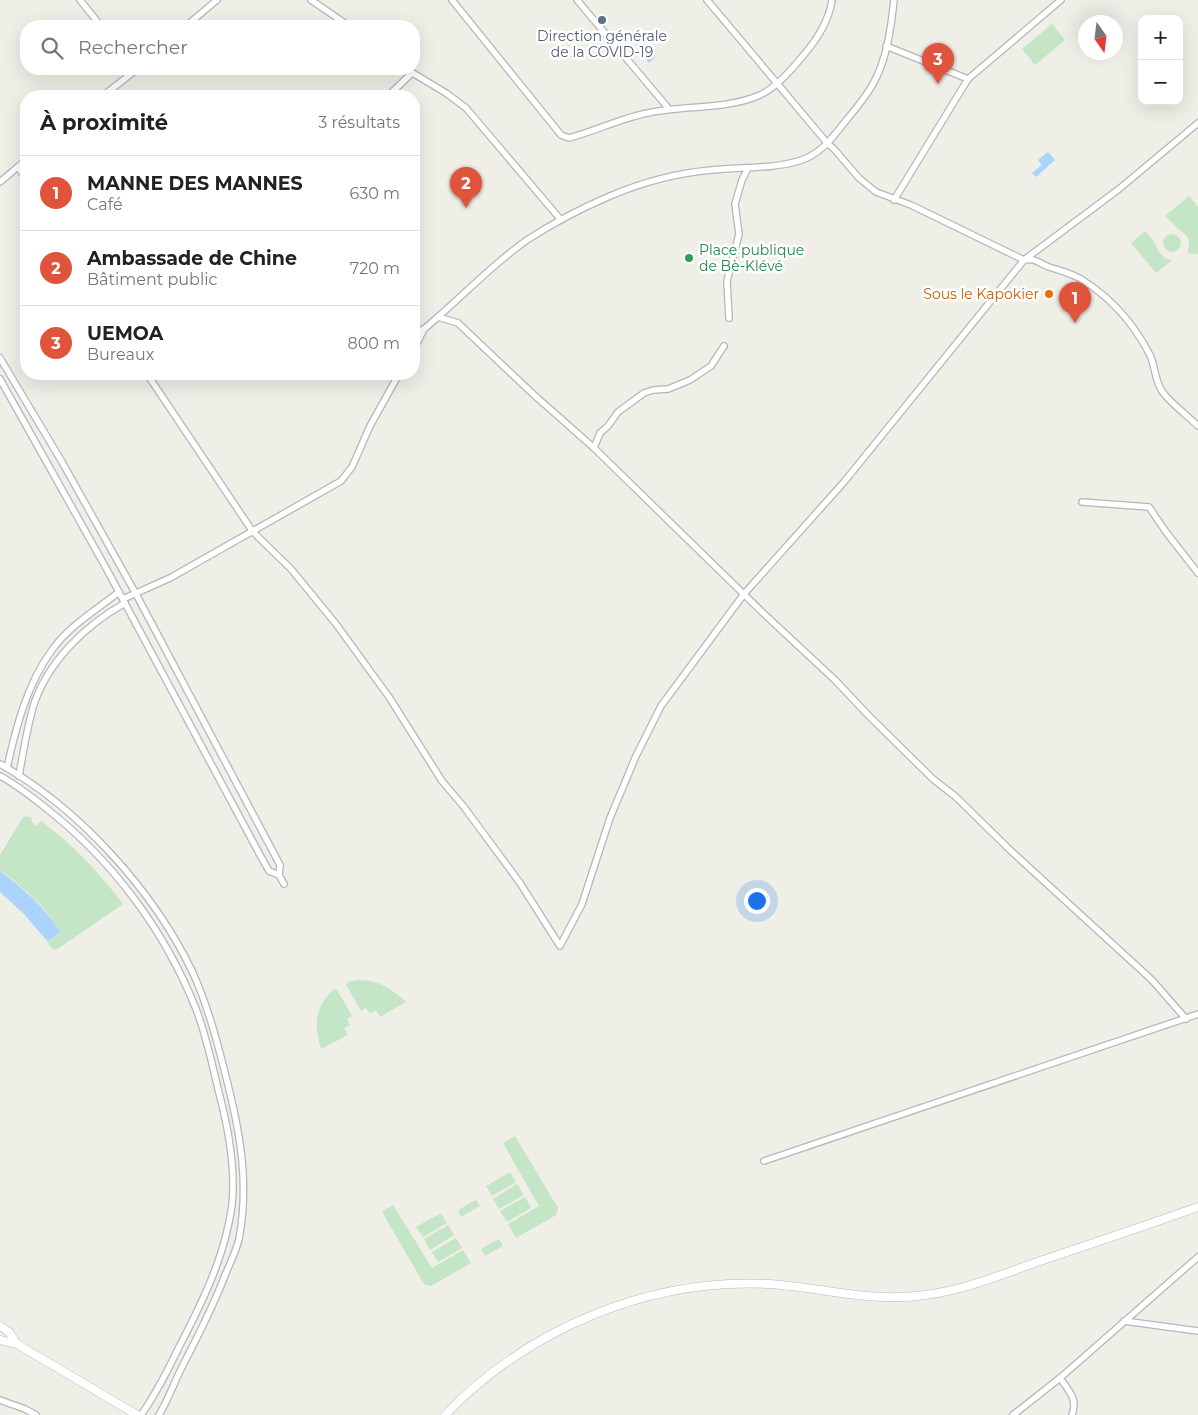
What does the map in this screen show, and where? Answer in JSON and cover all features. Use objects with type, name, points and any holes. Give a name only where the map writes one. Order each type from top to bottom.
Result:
[{"type":"main road","points":[[445,1415],[482,1380],[546,1337],[586,1318],[626,1303],[663,1293],[714,1285],[750,1284],[778,1285],[880,1298],[905,1298],[928,1295],[984,1280],[1198,1207]]},
{"type":"main road","points":[[0,1326],[9,1332],[17,1344]]},
{"type":"main road","points":[[0,1340],[17,1344],[137,1415]]},
{"type":"street","points":[[80,0],[96,20]]},
{"type":"street","points":[[193,20],[217,0]]},
{"type":"street","points":[[311,0],[339,20]]},
{"type":"street","points":[[452,0],[561,134],[569,138],[618,121],[669,109],[738,102],[762,94],[776,84],[806,53],[817,38],[826,20],[832,0]]},
{"type":"street","points":[[577,0],[669,109]]},
{"type":"street","points":[[707,0],[842,160],[864,183],[876,192],[911,205],[1024,260],[1033,259],[1046,266],[1064,271],[1084,280],[1121,313],[1140,337],[1151,357],[1161,391],[1198,426]]},
{"type":"street","points":[[420,331],[527,240],[561,220],[611,196],[648,182],[682,174],[799,161],[814,154],[828,144],[873,83],[892,24],[894,0]]},
{"type":"street","points":[[894,200],[968,79],[1062,0]]},
{"type":"street","points":[[886,46],[968,79]]},
{"type":"street","points":[[110,90],[128,75]]},
{"type":"street","points":[[394,90],[410,75]]},
{"type":"street","points":[[415,75],[446,93],[466,108],[561,220]]},
{"type":"street","points":[[151,380],[253,532],[292,569],[336,624],[389,696],[442,781],[464,807],[520,883],[560,946],[582,904],[610,818],[636,756],[661,706],[744,594],[844,482],[1024,260],[1119,189],[1198,123]]},
{"type":"street","points":[[0,182],[18,167],[20,170]]},
{"type":"street","points":[[729,318],[727,281],[739,234],[735,204],[742,180],[748,168]]},
{"type":"street","points":[[438,317],[458,322],[533,394],[594,448],[835,680],[868,716],[933,779],[956,797],[1010,850],[1152,980],[1186,1019]]},
{"type":"street","points":[[420,337],[424,329]]},
{"type":"street","points":[[594,448],[600,433],[608,426],[618,412],[644,393],[668,389],[690,380],[711,366],[724,346]]},
{"type":"street","points":[[0,358],[136,594],[272,848],[280,865],[279,876]]},
{"type":"street","points":[[0,379],[124,601],[260,855],[269,871],[279,876],[284,884]]},
{"type":"street","points":[[19,776],[35,703],[47,678],[62,654],[79,636],[124,601],[170,578],[341,481],[352,466],[370,426],[397,380]]},
{"type":"street","points":[[24,420],[34,414]]},
{"type":"street","points":[[1082,502],[1149,507],[1198,574]]},
{"type":"street","points":[[7,768],[20,717],[35,677],[52,649],[76,625],[119,592]]},
{"type":"street","points":[[0,764],[58,804],[89,831],[117,860],[149,901],[175,940],[193,974],[214,1032],[238,1125],[244,1174],[244,1202],[238,1241],[210,1312],[159,1415]]},
{"type":"street","points":[[0,776],[31,796],[77,834],[115,874],[161,937],[197,1011],[222,1102],[233,1174],[232,1203],[228,1228],[216,1269],[200,1308],[161,1384],[141,1415]]},
{"type":"street","points":[[764,1161],[1198,1014]]},
{"type":"street","points":[[1013,1415],[1060,1378],[1198,1257]]},
{"type":"street","points":[[1124,1322],[1198,1331]]},
{"type":"street","points":[[1060,1378],[1072,1396],[1075,1407],[1072,1415]]},
{"type":"street","points":[[0,1400],[26,1409],[36,1415]]},
{"type":"green space","points":[[1052,24],[1065,40],[1035,65],[1022,49]]},
{"type":"green space","points":[[1189,196],[1198,207],[1198,254],[1187,253],[1189,247],[1188,239],[1165,216]]},
{"type":"green space","points":[[1145,231],[1162,256],[1172,260],[1156,273],[1131,243]]},
{"type":"green space","points":[[1172,234],[1178,237],[1181,243],[1178,249],[1172,252],[1166,249],[1163,243],[1166,237]]},
{"type":"green space","points":[[23,817],[32,818],[31,821],[37,826],[41,821],[75,849],[105,881],[123,904],[56,950],[48,943],[61,932],[55,923],[34,898],[0,870],[0,855]]},
{"type":"green space","points":[[358,980],[378,983],[406,1002],[380,1017],[376,1010],[370,1014],[366,1008],[361,1011],[346,985],[348,982]]},
{"type":"green space","points":[[334,989],[337,990],[352,1016],[347,1019],[350,1025],[344,1028],[348,1035],[321,1049],[317,1032],[317,1017],[327,996]]},
{"type":"green space","points":[[515,1136],[558,1208],[556,1215],[516,1238],[508,1224],[539,1206],[503,1143]]},
{"type":"green space","points":[[510,1172],[516,1182],[492,1196],[486,1186]]},
{"type":"green space","points":[[517,1184],[524,1195],[499,1209],[493,1199]]},
{"type":"green space","points":[[525,1197],[531,1208],[507,1222],[500,1211]]},
{"type":"green space","points":[[476,1200],[480,1206],[461,1217],[458,1210]]},
{"type":"green space","points":[[393,1205],[432,1268],[463,1250],[471,1263],[431,1286],[424,1284],[382,1212]]},
{"type":"green space","points":[[441,1213],[447,1223],[423,1237],[416,1227]]},
{"type":"green space","points":[[448,1225],[454,1235],[430,1250],[424,1239]]},
{"type":"green space","points":[[456,1238],[462,1248],[438,1262],[432,1252]]},
{"type":"green space","points":[[499,1239],[503,1246],[485,1256],[481,1249]]},
{"type":"water","points":[[643,43],[655,57],[649,63],[638,50],[640,48],[639,45]]},
{"type":"water","points":[[1048,152],[1055,160],[1036,177],[1032,173],[1042,165],[1038,160]]},
{"type":"water","points":[[0,871],[33,899],[61,932],[48,942],[24,914],[0,892]]},
{"type":"place","name":"Direction générale de la COVID-19","points":[[602,20]]},
{"type":"place","name":"UEMOA","points":[[938,84]]},
{"type":"place","name":"Ambassade de Chine","points":[[466,208]]},
{"type":"place","name":"Place publique de Bè-Klévé","points":[[689,258]]},
{"type":"place","name":"Sous le Kapokier","points":[[1049,294]]},
{"type":"place","name":"MANNE DES MANNES","points":[[1075,323]]}]
